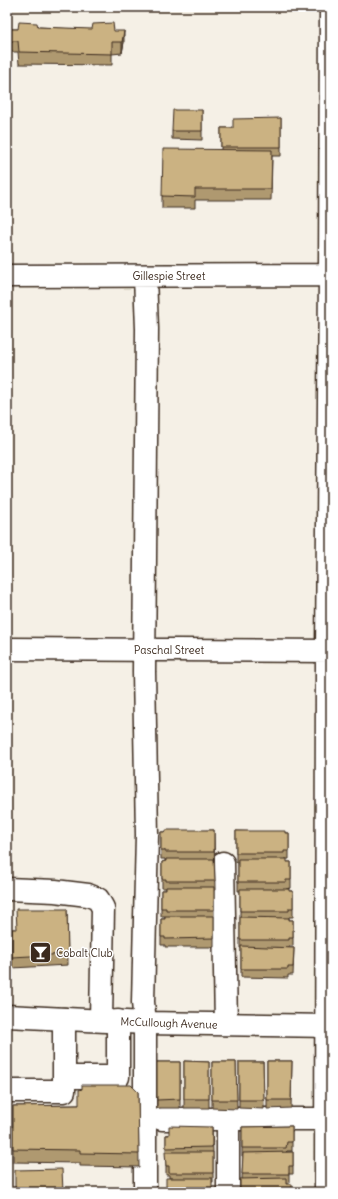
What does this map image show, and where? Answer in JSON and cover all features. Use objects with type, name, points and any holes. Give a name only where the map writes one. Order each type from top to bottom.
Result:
[{"type":"street","points":[[326,1192],[326,1119],[329,1026],[331,7]]},
{"type":"street","name":"Gillespie Street","points":[[7,276],[330,275]]},
{"type":"street","points":[[145,276],[146,400],[144,650],[146,835],[143,1002],[146,1023],[145,1192]]},
{"type":"street","name":"Paschal Street","points":[[7,649],[329,651]]},
{"type":"street","points":[[223,863],[226,1024]]},
{"type":"street","points":[[7,889],[56,890],[88,894],[98,899],[104,908],[109,1021],[118,1077],[64,1077]]},
{"type":"street","name":"McCullough Avenue","points":[[7,1016],[146,1023],[329,1026]]},
{"type":"street","points":[[7,1091],[64,1091],[64,1019]]},
{"type":"street","points":[[162,1119],[326,1119]]},
{"type":"street","points":[[228,1119],[228,1192]]},
{"type":"building","points":[[19,22],[37,23],[38,27],[92,29],[93,24],[113,23],[114,31],[124,31],[122,42],[112,42],[112,54],[19,52],[18,41],[7,41],[7,29],[18,29]]},
{"type":"building","points":[[173,110],[202,110],[202,131],[172,131]]},
{"type":"building","points":[[281,118],[281,147],[221,147],[221,128],[233,128],[233,119]]},
{"type":"building","points":[[163,149],[272,150],[271,189],[195,189],[195,197],[162,196]]},
{"type":"building","points":[[166,830],[214,830],[214,852],[165,852],[165,850],[161,850],[161,832],[166,832]]},
{"type":"building","points":[[236,831],[285,831],[285,833],[289,833],[289,851],[284,851],[284,853],[236,853]]},
{"type":"building","points":[[166,859],[214,859],[215,881],[166,881],[166,879],[162,879],[162,862],[166,861]]},
{"type":"building","points":[[238,859],[287,859],[287,862],[291,862],[291,880],[286,880],[286,882],[238,882]]},
{"type":"building","points":[[166,887],[214,887],[214,910],[166,910],[166,908],[161,908],[161,890],[166,890]]},
{"type":"building","points":[[240,889],[289,889],[289,891],[293,891],[293,908],[289,908],[289,911],[240,911]]},
{"type":"building","name":"Cobalt Club","points":[[16,909],[67,909],[68,954],[12,957],[12,929],[17,929]]},
{"type":"building","points":[[165,916],[214,916],[214,938],[165,939],[165,937],[161,937],[161,919],[165,919]]},
{"type":"building","points":[[240,917],[289,918],[289,920],[293,920],[293,938],[289,938],[289,940],[240,940]]},
{"type":"building","points":[[241,946],[294,948],[293,967],[288,967],[288,969],[241,969]]},
{"type":"building","points":[[184,1061],[209,1062],[209,1099],[184,1099]]},
{"type":"building","points":[[267,1061],[292,1061],[291,1100],[267,1100]]},
{"type":"building","points":[[157,1062],[180,1062],[180,1099],[157,1100]]},
{"type":"building","points":[[212,1062],[236,1062],[237,1100],[212,1100]]},
{"type":"building","points":[[239,1062],[263,1062],[264,1100],[239,1100]]},
{"type":"building","points":[[82,1085],[131,1085],[138,1092],[139,1154],[80,1153],[80,1150],[13,1149],[13,1106],[79,1105],[79,1090],[82,1089]]},
{"type":"building","points":[[169,1126],[212,1127],[212,1147],[166,1148],[166,1135],[169,1135]]},
{"type":"building","points":[[292,1126],[292,1142],[287,1142],[286,1148],[242,1148],[242,1127]]},
{"type":"building","points":[[165,1152],[213,1152],[213,1173],[169,1173],[169,1166],[166,1166]]},
{"type":"building","points":[[293,1152],[293,1166],[289,1166],[289,1174],[242,1174],[243,1153]]},
{"type":"building","points":[[62,1169],[63,1192],[15,1192],[15,1170]]},
{"type":"building","points":[[166,1178],[212,1178],[212,1192],[166,1192]]},
{"type":"building","points":[[286,1178],[286,1184],[292,1184],[292,1192],[240,1192],[240,1179]]},
{"type":"place","name":"Cobalt Club","points":[[40,953]]}]
